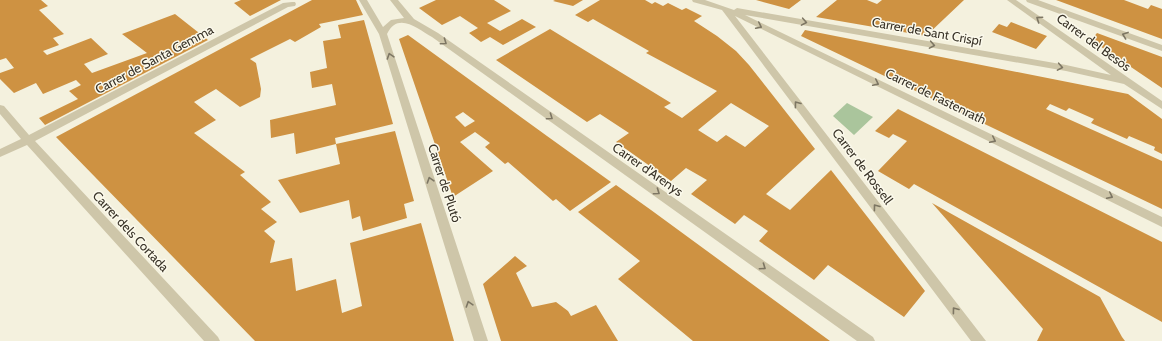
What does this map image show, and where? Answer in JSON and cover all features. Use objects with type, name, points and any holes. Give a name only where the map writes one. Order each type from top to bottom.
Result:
[{"type":"street","name":"Carrer de Plutó","points":[[363,0],[375,22],[384,34],[481,341]]},
{"type":"street","points":[[394,0],[411,21]]},
{"type":"street","name":"Carrer de Fastenrath","points":[[696,0],[724,8],[1162,222]]},
{"type":"street","name":"Carrer del Besòs","points":[[1011,0],[1162,106]]},
{"type":"street","points":[[1030,0],[1162,48]]},
{"type":"street","name":"Carrer de Santa Gemma","points":[[28,140],[286,5],[292,4]]},
{"type":"street","name":"Carrer de Sant Crispí","points":[[724,8],[1066,68],[1125,81]]},
{"type":"street","name":"Carrer de Rossell","points":[[724,8],[979,341]]},
{"type":"street","points":[[384,34],[386,26],[392,23],[400,20],[411,21]]},
{"type":"street","name":"Carrer d'Arenys","points":[[411,21],[435,35],[868,341]]},
{"type":"street","name":"Carrer dels Cortada","points":[[0,108],[213,341]]},
{"type":"street","points":[[0,153],[28,140]]},
{"type":"green space","points":[[847,103],[873,117],[854,135],[833,116]]},
{"type":"building","points":[[0,0],[41,0],[48,6],[39,10],[64,34],[53,38],[59,45],[43,51],[47,55],[91,38],[108,54],[84,64],[92,73],[147,53],[122,34],[175,14],[208,40],[45,125],[39,118],[78,99],[69,91],[81,85],[76,80],[43,94],[36,83],[14,93],[0,79],[0,73],[14,68],[6,58],[0,60]]},
{"type":"building","points":[[241,0],[281,0],[250,16],[234,3]]},
{"type":"building","points":[[312,0],[356,0],[363,15],[319,24],[321,27],[295,42],[290,39],[250,59],[256,63],[261,89],[260,97],[240,107],[216,89],[194,102],[216,120],[194,133],[245,172],[240,175],[271,202],[261,209],[277,222],[264,231],[275,241],[270,263],[292,258],[296,291],[336,279],[342,313],[362,306],[350,243],[421,223],[454,341],[255,341],[56,137]]},
{"type":"building","points":[[436,0],[494,0],[511,11],[487,23],[500,31],[522,19],[536,27],[503,45],[490,37],[481,42],[469,33],[478,28],[460,16],[442,25],[419,8]]},
{"type":"building","points":[[583,0],[573,6],[553,1]]},
{"type":"building","points":[[600,0],[645,0],[652,4],[655,2],[663,6],[668,3],[682,10],[686,8],[702,16],[694,21],[736,51],[749,65],[815,149],[766,194],[790,210],[831,170],[925,291],[904,317],[828,265],[814,280],[759,241],[768,231],[744,215],[735,224],[691,194],[707,180],[686,168],[671,181],[616,142],[629,133],[600,114],[587,122],[496,60],[550,29],[671,103],[664,107],[682,118],[717,91],[646,53],[649,51],[593,19],[588,22],[575,15]],"holes":[[[731,103],[769,126],[745,147],[726,135],[717,142],[698,130]]]},
{"type":"building","points":[[756,0],[801,0],[789,9]]},
{"type":"building","points":[[837,0],[867,0],[877,4],[882,0],[964,0],[926,36],[816,17]]},
{"type":"building","points":[[1056,0],[1124,0],[1148,9],[1151,5],[1162,9],[1162,39]]},
{"type":"building","points":[[364,20],[393,124],[335,138],[336,144],[296,154],[294,133],[271,138],[270,120],[336,105],[332,84],[312,88],[310,72],[327,68],[323,41],[341,38],[338,25]]},
{"type":"building","points":[[1011,22],[1047,36],[1036,49],[992,32],[999,24],[1007,27]]},
{"type":"building","points":[[805,30],[1128,94],[1162,119],[1162,154],[1154,150],[1155,147],[1129,136],[1127,139],[1091,123],[1094,119],[1069,108],[1066,111],[1050,104],[1046,109],[1162,161],[1162,209],[801,36]]},
{"type":"building","points":[[1097,33],[1162,57],[1162,88],[1091,40]]},
{"type":"building","points":[[408,35],[611,182],[570,211],[556,199],[553,201],[508,162],[505,164],[485,147],[490,143],[475,132],[460,142],[493,171],[453,197],[399,39]],"holes":[[[463,112],[475,121],[465,127],[455,117]]]},
{"type":"building","points":[[898,109],[1162,242],[1162,322],[914,184],[909,189],[878,171],[907,141],[893,134],[889,138],[875,131]]},
{"type":"building","points":[[395,131],[414,201],[404,204],[407,218],[363,231],[360,216],[352,219],[349,200],[300,213],[278,180],[340,164],[336,144]]},
{"type":"building","points":[[616,185],[830,341],[693,341],[618,279],[640,261],[578,212]]},
{"type":"building","points":[[932,203],[1100,297],[1125,341],[1037,341],[1043,329]]},
{"type":"building","points":[[515,256],[527,266],[516,273],[532,307],[556,302],[568,311],[571,316],[596,305],[618,341],[501,341],[483,284]]}]
